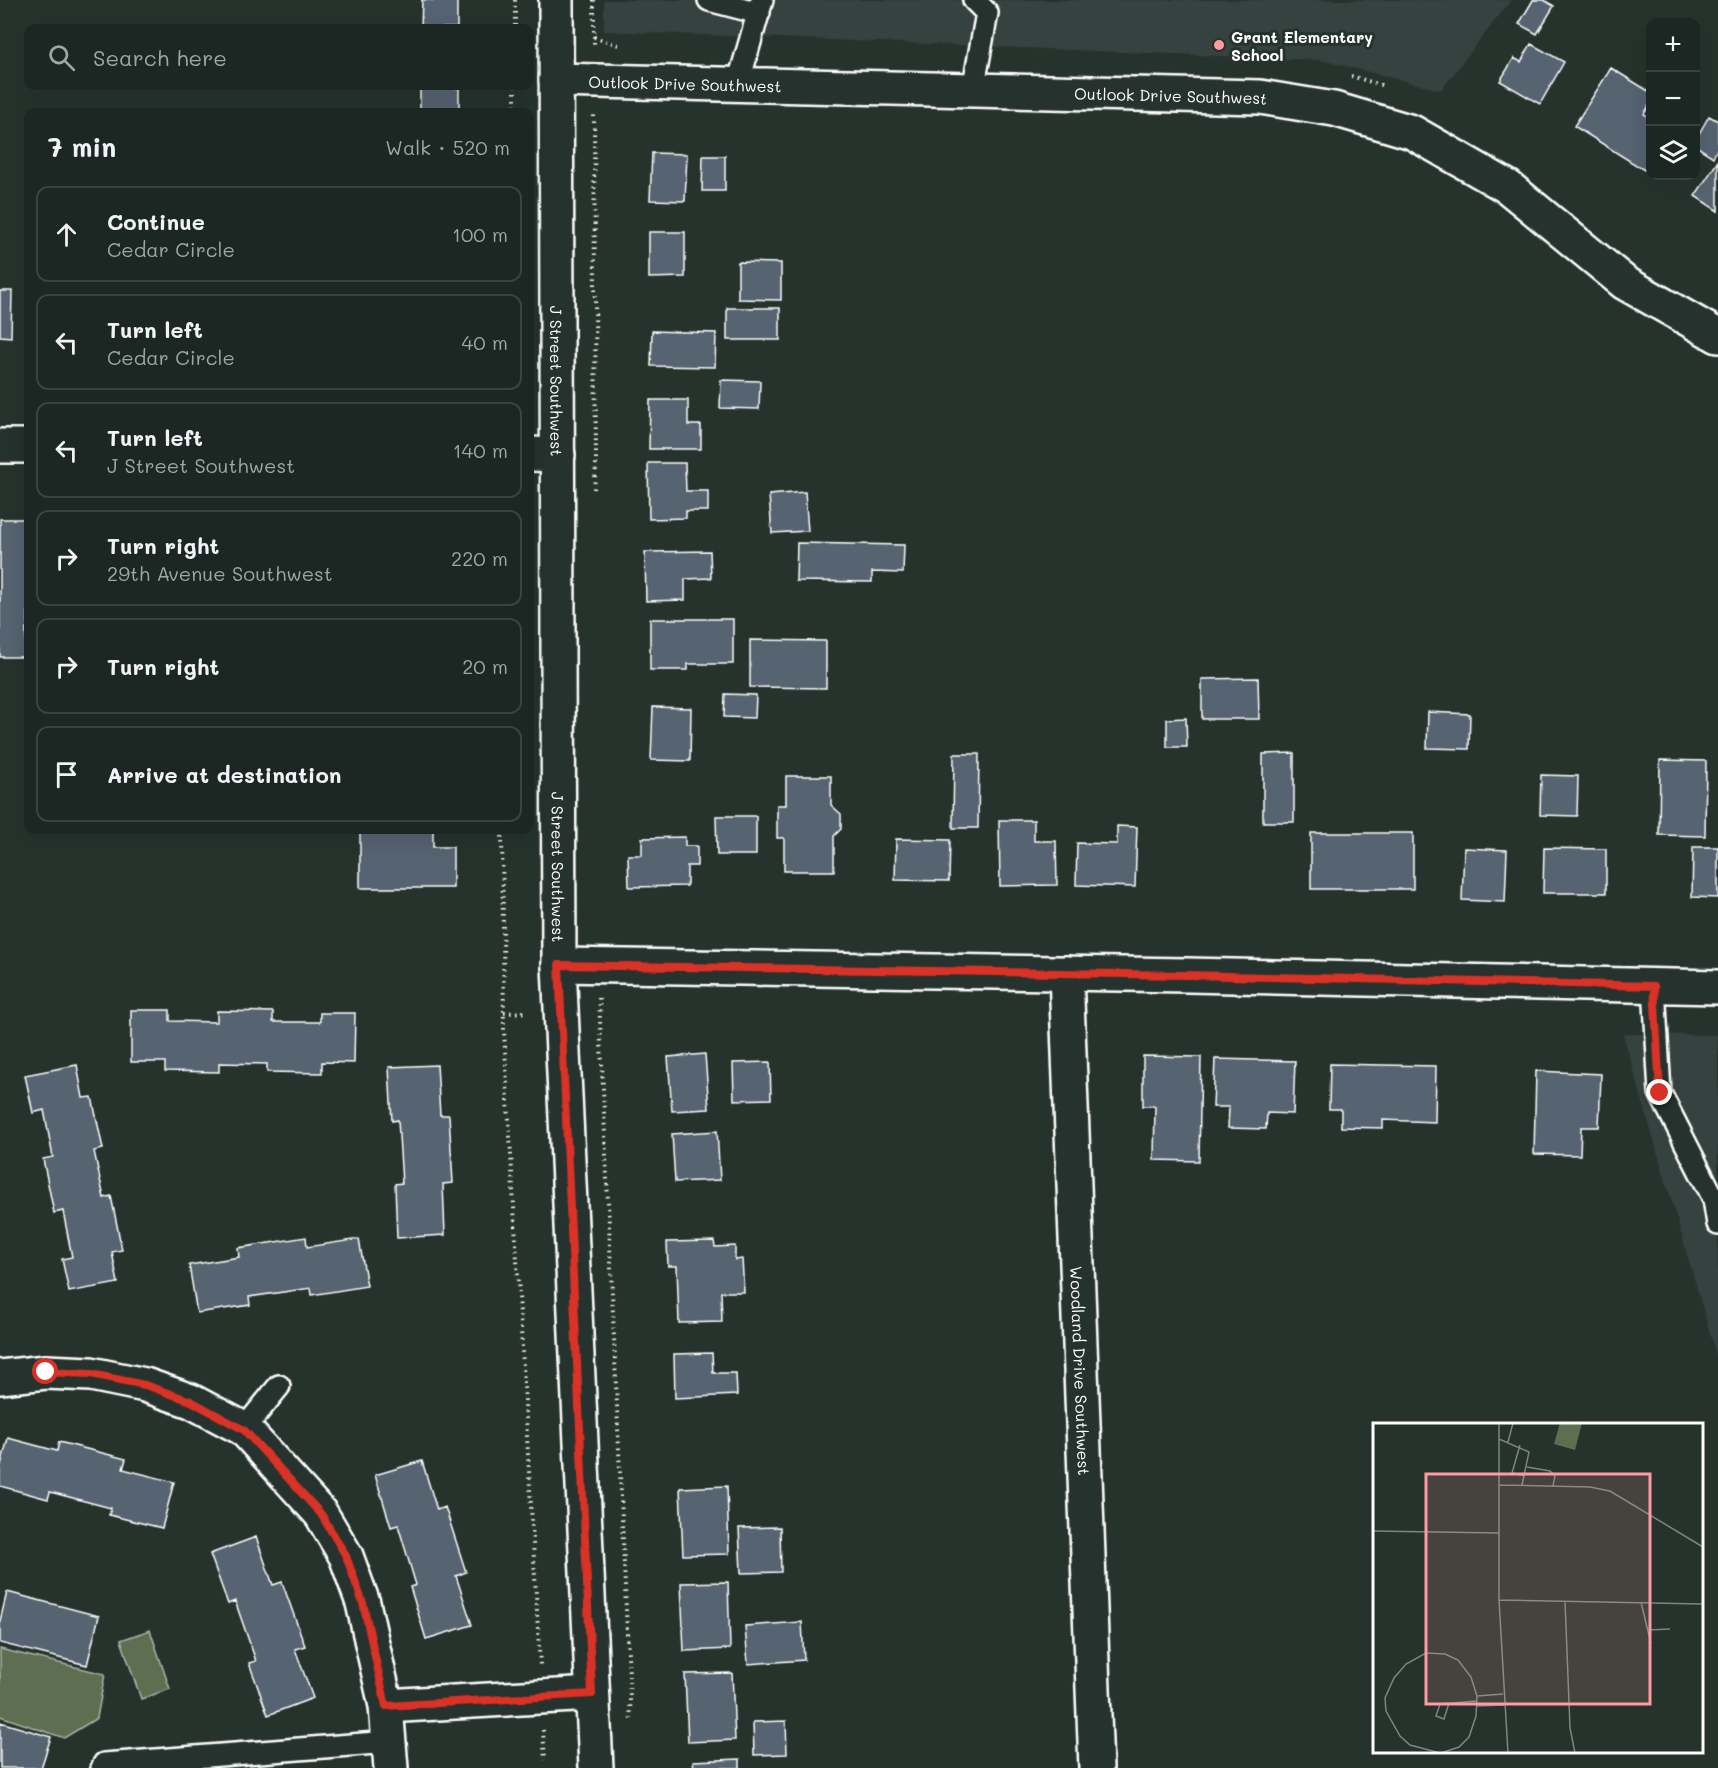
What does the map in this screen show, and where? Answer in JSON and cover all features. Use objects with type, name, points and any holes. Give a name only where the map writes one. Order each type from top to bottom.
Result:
[{"type":"street","name":"J Street Southwest","points":[[556,0],[556,80],[544,455],[559,965],[596,1768]]},
{"type":"street","name":"Outlook Drive Southwest","points":[[556,80],[1260,97],[1334,109],[1412,132],[1508,187],[1625,283],[1718,336]]},
{"type":"street","points":[[0,446],[24,446]]},
{"type":"street","points":[[559,965],[1718,987]]},
{"type":"street","name":"Woodland Drive Southwest","points":[[1066,973],[1096,1768]]},
{"type":"street","points":[[0,1377],[46,1372],[91,1374],[145,1385],[191,1401],[244,1430],[321,1514],[346,1556],[363,1603],[386,1706],[390,1755]]},
{"type":"street","points":[[386,1706],[592,1694]]},
{"type":"lane","points":[[709,0],[760,6],[738,84]]},
{"type":"lane","points":[[973,90],[987,13],[974,0]]},
{"type":"lane","points":[[1654,986],[1660,1093],[1716,1199],[1718,1224]]},
{"type":"lane","points":[[244,1430],[279,1386]]},
{"type":"lane","points":[[102,1768],[104,1764],[390,1755]]},
{"type":"path","points":[[515,0],[515,24]]},
{"type":"path","points":[[594,0],[594,51]]},
{"type":"path","points":[[515,90],[515,108]]},
{"type":"path","points":[[593,499],[596,465],[594,109]]},
{"type":"path","points":[[502,834],[504,1013],[540,1669]]},
{"type":"path","points":[[599,995],[631,1732]]},
{"type":"path","points":[[504,1013],[528,1012]]},
{"type":"path","points":[[543,1726],[545,1760]]},
{"type":"shaded area","name":"Grant Elementary School","points":[[604,0],[1511,0],[1441,90],[1321,60],[604,31]]},
{"type":"shaded area","points":[[1623,1034],[1718,1035],[1718,1361]]},
{"type":"green space","points":[[150,1630],[170,1689],[141,1699],[121,1640]]},
{"type":"green space","points":[[0,1649],[105,1674],[97,1718],[64,1738],[0,1716]]},
{"type":"building","points":[[422,0],[457,0],[457,24],[421,24]]},
{"type":"building","points":[[1533,0],[1544,0],[1554,6],[1537,34],[1519,24]]},
{"type":"building","points":[[1531,44],[1564,62],[1540,104],[1500,81],[1514,58],[1521,62]]},
{"type":"building","points":[[1611,68],[1646,90],[1644,114],[1646,115],[1646,167],[1644,170],[1574,126]]},
{"type":"building","points":[[420,90],[459,90],[459,108],[420,108]]},
{"type":"building","points":[[1709,116],[1718,121],[1718,148],[1713,157],[1700,149],[1700,132]]},
{"type":"building","points":[[652,153],[687,154],[685,201],[650,200]]},
{"type":"building","points":[[703,156],[725,156],[725,191],[702,191]]},
{"type":"building","points":[[1718,161],[1718,211],[1695,196]]},
{"type":"building","points":[[649,232],[685,232],[685,277],[649,278]]},
{"type":"building","points":[[738,262],[781,263],[781,300],[738,299]]},
{"type":"building","points":[[0,291],[12,291],[11,337],[0,336]]},
{"type":"building","points":[[727,308],[780,308],[780,340],[727,340]]},
{"type":"building","points":[[652,331],[716,333],[715,367],[651,366]]},
{"type":"building","points":[[721,380],[760,381],[759,409],[720,408]]},
{"type":"building","points":[[650,400],[688,400],[688,425],[701,425],[701,449],[649,449]]},
{"type":"building","points":[[648,463],[685,463],[686,491],[708,491],[708,511],[686,511],[686,518],[649,519]]},
{"type":"building","points":[[805,492],[808,531],[772,533],[769,495]]},
{"type":"building","points":[[0,519],[24,519],[24,657],[0,657]]},
{"type":"building","points":[[797,543],[904,545],[903,573],[872,572],[872,582],[796,581]]},
{"type":"building","points":[[710,551],[711,578],[685,579],[685,600],[646,601],[645,552]]},
{"type":"building","points":[[650,619],[733,619],[733,664],[688,664],[688,670],[650,670]]},
{"type":"building","points":[[750,640],[826,641],[826,688],[750,687]]},
{"type":"building","points":[[1258,678],[1259,719],[1202,719],[1202,679]]},
{"type":"building","points":[[725,694],[756,695],[755,718],[724,717]]},
{"type":"building","points":[[653,707],[691,708],[690,761],[651,760]]},
{"type":"building","points":[[1428,712],[1470,714],[1469,749],[1427,748]]},
{"type":"building","points":[[1186,718],[1187,747],[1167,747],[1167,719]]},
{"type":"building","points":[[1294,753],[1294,822],[1263,822],[1263,754]]},
{"type":"building","points":[[954,754],[979,754],[978,828],[953,828]]},
{"type":"building","points":[[1660,760],[1706,761],[1705,836],[1659,835]]},
{"type":"building","points":[[1541,775],[1578,776],[1577,816],[1540,815]]},
{"type":"building","points":[[786,776],[831,776],[831,805],[841,814],[841,829],[834,836],[834,871],[784,871],[784,838],[777,838],[777,805],[786,805]]},
{"type":"building","points":[[716,816],[756,816],[756,855],[717,855]]},
{"type":"building","points":[[999,820],[1034,820],[1034,841],[1056,841],[1057,885],[1000,886]]},
{"type":"building","points":[[1117,826],[1137,827],[1135,887],[1076,885],[1077,843],[1117,844]]},
{"type":"building","points":[[1311,833],[1413,833],[1413,889],[1311,889]]},
{"type":"building","points":[[360,834],[433,834],[433,847],[453,847],[453,888],[360,888]]},
{"type":"building","points":[[685,837],[685,846],[697,846],[697,866],[687,866],[687,886],[629,887],[628,855],[642,855],[642,838]]},
{"type":"building","points":[[896,839],[950,840],[949,881],[895,880]]},
{"type":"building","points":[[1693,847],[1718,847],[1718,898],[1692,897]]},
{"type":"building","points":[[1464,848],[1507,850],[1505,902],[1462,900]]},
{"type":"building","points":[[1544,848],[1606,849],[1606,893],[1543,893]]},
{"type":"building","points":[[131,1010],[170,1010],[170,1021],[217,1022],[217,1011],[273,1012],[273,1022],[320,1022],[320,1013],[355,1013],[354,1063],[322,1062],[322,1073],[267,1072],[267,1064],[219,1063],[219,1072],[165,1071],[165,1062],[131,1062]]},
{"type":"building","points":[[705,1054],[709,1109],[672,1111],[668,1057]]},
{"type":"building","points":[[1143,1056],[1201,1057],[1199,1161],[1154,1160],[1155,1106],[1143,1106]]},
{"type":"building","points":[[1215,1059],[1295,1061],[1293,1114],[1267,1113],[1266,1129],[1228,1128],[1229,1107],[1213,1107]]},
{"type":"building","points":[[770,1062],[771,1099],[734,1100],[733,1063]]},
{"type":"building","points":[[1330,1064],[1436,1066],[1435,1122],[1383,1120],[1383,1128],[1341,1127],[1341,1109],[1329,1109]]},
{"type":"building","points":[[77,1065],[83,1098],[92,1097],[103,1149],[94,1151],[104,1198],[111,1196],[122,1250],[112,1252],[118,1283],[69,1292],[62,1259],[72,1257],[63,1211],[54,1213],[43,1159],[53,1157],[44,1110],[33,1113],[25,1075]]},
{"type":"building","points":[[437,1065],[440,1115],[449,1115],[453,1183],[443,1184],[445,1235],[397,1238],[395,1184],[402,1183],[398,1120],[392,1121],[389,1067]]},
{"type":"building","points":[[1536,1071],[1601,1074],[1599,1127],[1581,1127],[1580,1155],[1534,1154]]},
{"type":"building","points":[[717,1131],[720,1180],[675,1182],[672,1134]]},
{"type":"building","points":[[306,1237],[307,1247],[359,1239],[367,1286],[312,1295],[311,1288],[249,1297],[250,1305],[197,1313],[189,1265],[239,1257],[238,1248]]},
{"type":"building","points":[[714,1241],[715,1247],[735,1246],[735,1260],[742,1259],[744,1292],[721,1292],[722,1322],[679,1323],[677,1266],[668,1266],[667,1242]]},
{"type":"building","points":[[712,1353],[713,1373],[736,1373],[737,1395],[675,1398],[674,1354]]},
{"type":"building","points":[[8,1438],[57,1451],[59,1442],[126,1459],[123,1469],[174,1482],[162,1528],[109,1515],[111,1508],[50,1492],[48,1499],[0,1486],[0,1469]]},
{"type":"building","points":[[422,1461],[437,1510],[445,1507],[466,1572],[456,1576],[472,1625],[426,1639],[410,1587],[416,1585],[398,1525],[391,1527],[375,1475]]},
{"type":"building","points":[[727,1486],[729,1554],[683,1555],[680,1488]]},
{"type":"building","points":[[780,1527],[781,1572],[741,1573],[739,1528]]},
{"type":"building","points":[[256,1537],[273,1585],[282,1582],[305,1646],[295,1649],[313,1698],[268,1715],[249,1663],[256,1661],[235,1601],[228,1604],[210,1554]]},
{"type":"building","points":[[728,1582],[730,1649],[684,1651],[681,1583]]},
{"type":"building","points":[[7,1592],[99,1616],[87,1665],[0,1643],[0,1621]]},
{"type":"building","points":[[802,1622],[804,1660],[748,1664],[745,1626]]},
{"type":"building","points":[[732,1673],[735,1740],[688,1742],[685,1674]]},
{"type":"building","points":[[786,1721],[787,1754],[754,1755],[753,1722]]},
{"type":"building","points":[[0,1722],[51,1737],[41,1768],[0,1768]]},
{"type":"building","points":[[740,1759],[740,1768],[694,1768],[693,1761]]},
{"type":"place","name":"Grant Elementary School","points":[[1219,45]]},
{"type":"route","points":[[46,1372],[91,1374],[145,1385],[191,1401],[244,1430],[321,1514],[346,1556],[363,1603],[386,1706],[592,1694],[559,965],[1187,975],[1654,986],[1660,1093]]}]
